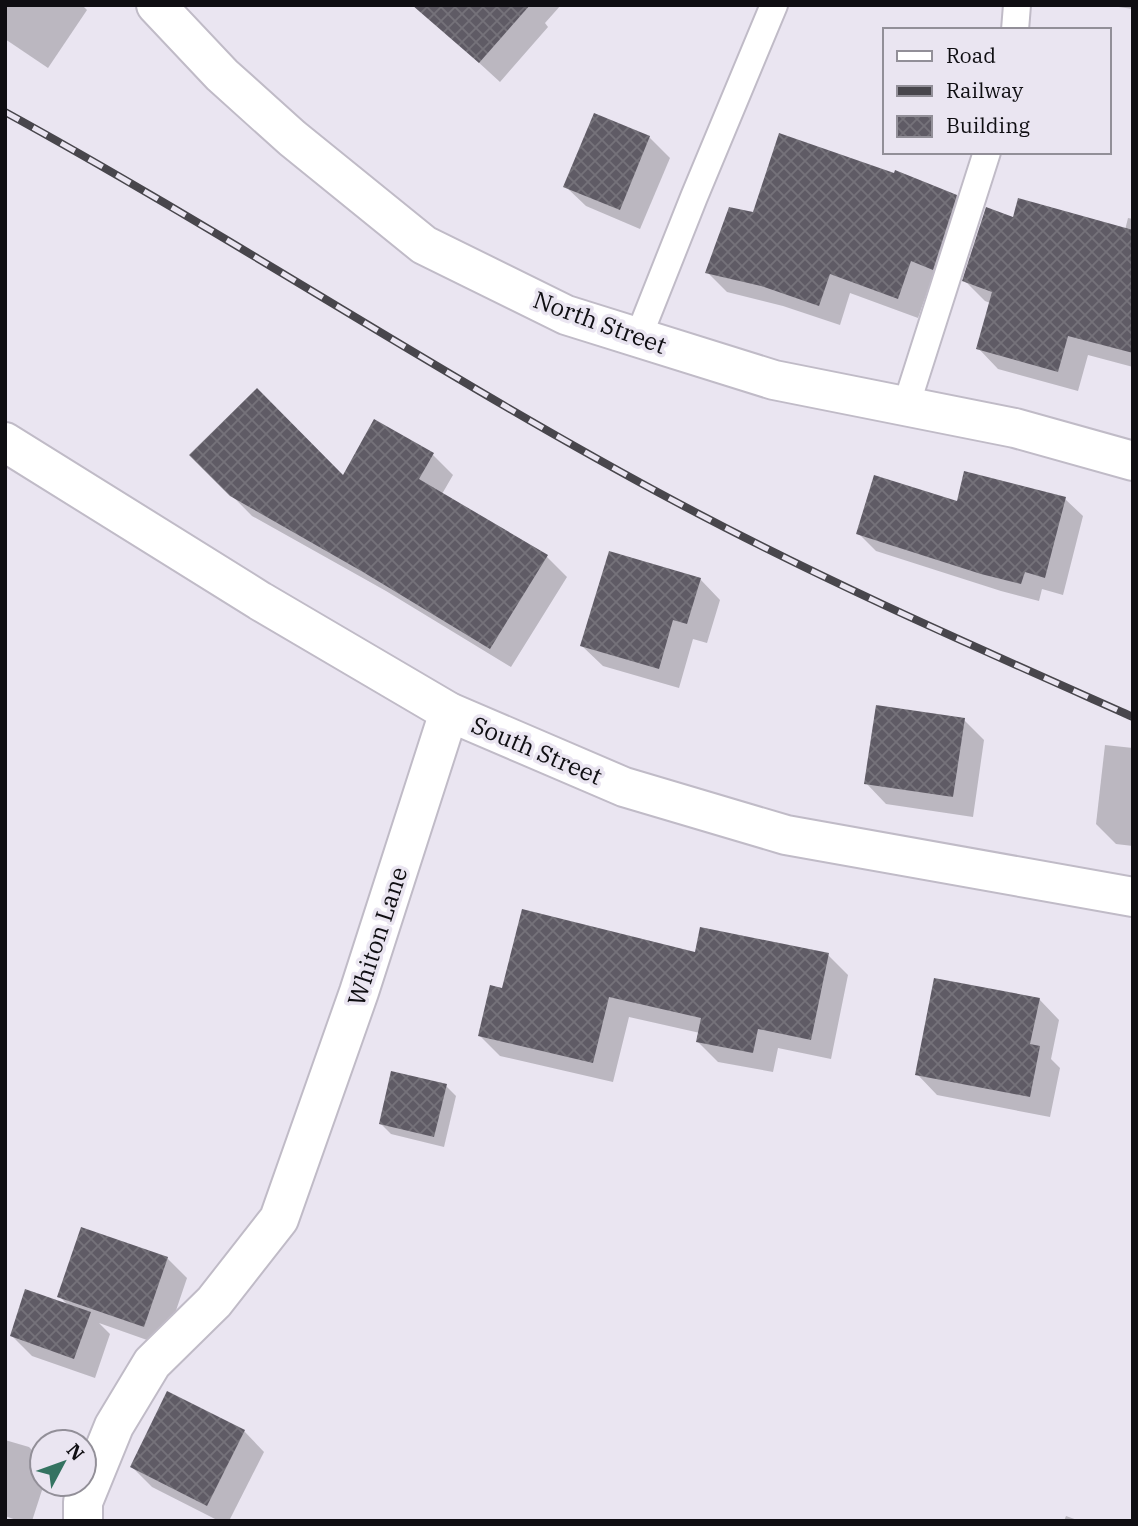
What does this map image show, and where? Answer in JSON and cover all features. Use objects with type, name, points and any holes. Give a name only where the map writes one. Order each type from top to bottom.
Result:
[{"type":"street","name":"North Street","points":[[156,5],[222,75],[292,138],[424,245],[566,315],[774,380],[1015,428],[1133,461]]},
{"type":"street","name":"South Street","points":[[5,442],[260,601],[449,712],[624,787],[786,835],[1133,897]]},
{"type":"street","name":"Whiton Lane","points":[[83,1521],[83,1502],[114,1426],[152,1363],[214,1302],[279,1219],[359,992],[449,712]]},
{"type":"lane","points":[[638,338],[774,5]]},
{"type":"lane","points":[[1015,28],[1017,5]]},
{"type":"lane","points":[[906,406],[986,154]]},
{"type":"building","points":[[412,5],[530,5],[479,63]]},
{"type":"building","points":[[594,113],[650,136],[620,210],[563,187]]},
{"type":"building","points":[[779,133],[894,173],[895,170],[957,195],[933,270],[911,261],[898,299],[830,274],[819,306],[761,286],[705,273],[729,207],[753,212]]},
{"type":"building","points":[[1018,198],[1133,230],[1133,353],[1068,336],[1058,372],[976,349],[992,292],[962,281],[986,207],[1013,217]]},
{"type":"building","points":[[257,388],[343,475],[374,419],[434,453],[419,479],[548,555],[490,649],[230,496],[189,455]]},
{"type":"building","points":[[964,471],[1066,497],[1045,578],[1025,572],[1021,584],[856,534],[874,475],[957,501]]},
{"type":"building","points":[[609,551],[701,578],[687,624],[673,620],[659,669],[580,646]]},
{"type":"building","points":[[876,705],[965,718],[953,797],[864,784]]},
{"type":"building","points":[[522,909],[695,952],[700,927],[829,953],[811,1040],[758,1029],[753,1053],[696,1042],[701,1018],[609,997],[593,1063],[478,1036],[490,985],[502,988]]},
{"type":"building","points":[[934,978],[1040,998],[1030,1044],[1040,1046],[1030,1097],[915,1075]]},
{"type":"building","points":[[391,1071],[447,1084],[434,1137],[379,1124]]},
{"type":"building","points":[[81,1227],[168,1257],[144,1327],[57,1297]]},
{"type":"building","points":[[25,1289],[91,1312],[74,1359],[10,1336]]},
{"type":"building","points":[[167,1391],[245,1430],[207,1506],[130,1467]]},
{"type":"railway","points":[[5,112],[174,209],[508,408],[678,503],[847,587],[1133,717]]}]
